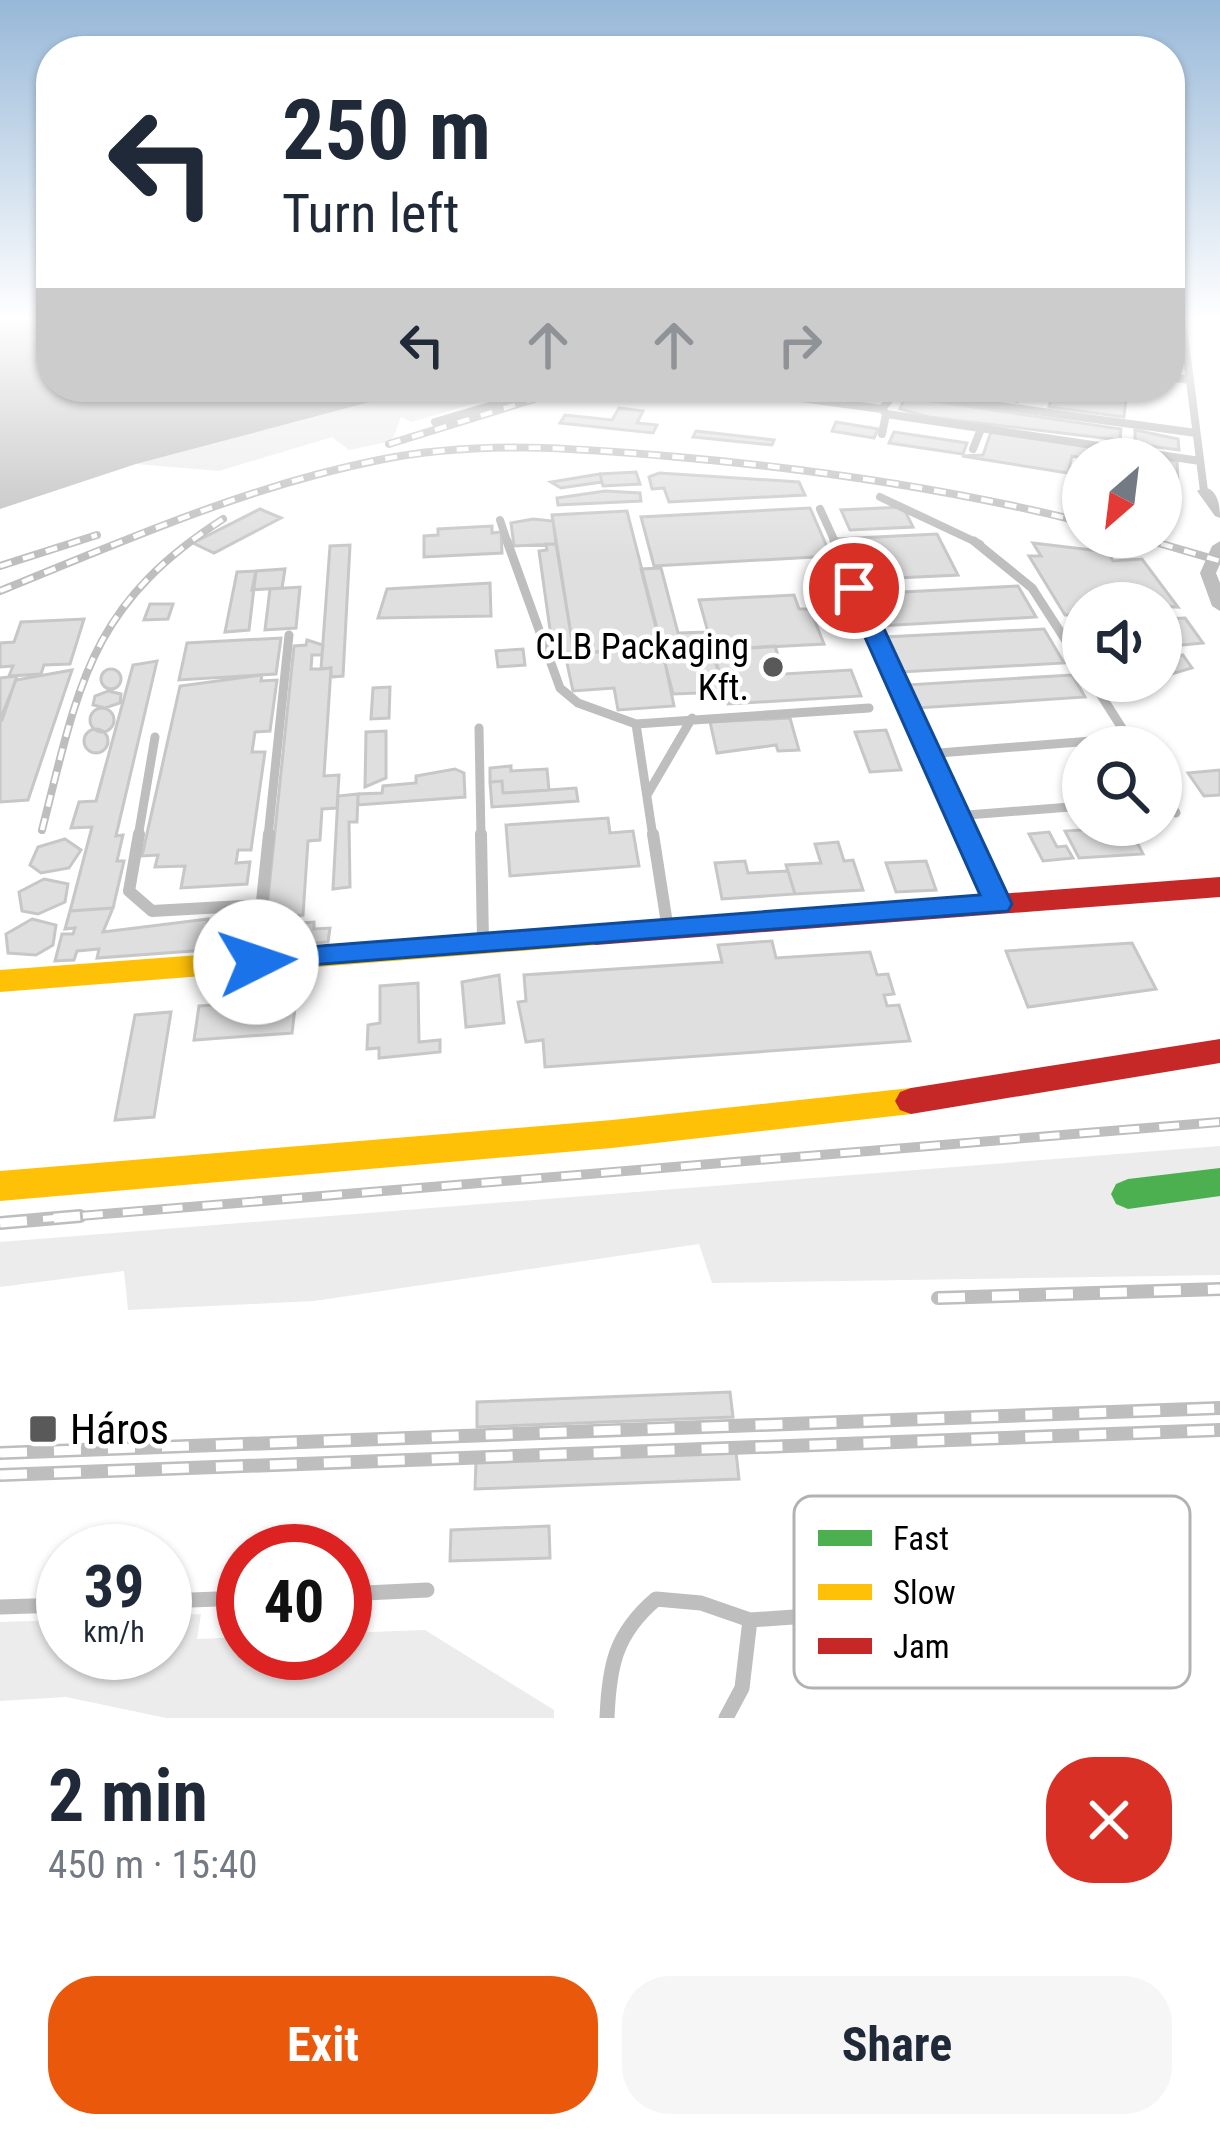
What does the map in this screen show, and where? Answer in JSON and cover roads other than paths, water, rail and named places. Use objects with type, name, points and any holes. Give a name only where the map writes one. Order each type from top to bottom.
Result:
[{"type":"street","points":[[1220,546],[1208,573],[1220,606]]},
{"type":"street","points":[[0,982],[1220,886]]},
{"type":"street","points":[[0,1186],[882,1105],[1086,1077],[1220,1051]]},
{"type":"street","points":[[1127,1194],[1220,1182]]},
{"type":"lane","points":[[1192,398],[1200,461],[1212,503]]},
{"type":"lane","points":[[435,422],[504,402]]},
{"type":"lane","points":[[822,402],[1062,443]]},
{"type":"lane","points":[[882,434],[884,411],[890,402]]},
{"type":"lane","points":[[980,402],[1196,433]]},
{"type":"lane","points":[[1126,438],[1129,424]]},
{"type":"lane","points":[[973,449],[982,429]]},
{"type":"lane","points":[[1182,459],[1200,461]]},
{"type":"lane","points":[[880,497],[963,534],[1004,561],[1031,586],[1062,634]]},
{"type":"lane","points":[[820,509],[926,754],[998,904]]},
{"type":"lane","points":[[500,520],[560,688],[578,703],[636,724],[869,708]]},
{"type":"lane","points":[[256,962],[289,634]]},
{"type":"lane","points":[[647,795],[692,718]]},
{"type":"lane","points":[[636,724],[668,930]]},
{"type":"lane","points":[[479,728],[483,945]]},
{"type":"lane","points":[[155,737],[129,892],[152,911],[261,905]]},
{"type":"lane","points":[[926,754],[1062,746]]},
{"type":"lane","points":[[956,816],[1062,808]]},
{"type":"lane","points":[[372,1593],[427,1590]]},
{"type":"lane","points":[[608,1718],[608,1676],[620,1627],[656,1599],[701,1603],[749,1619],[794,1616]]},
{"type":"lane","points":[[0,1607],[36,1606]]},
{"type":"lane","points":[[726,1718],[742,1688],[749,1619]]},
{"type":"railway","points":[[389,444],[525,402]]},
{"type":"railway","points":[[0,591],[186,516],[282,484],[379,460],[453,450],[566,449],[780,468],[933,490],[1062,517]]},
{"type":"railway","points":[[42,830],[67,732],[96,652],[143,583],[223,519]]},
{"type":"railway","points":[[0,566],[97,535]]},
{"type":"railway","points":[[1182,550],[1220,561]]},
{"type":"railway","points":[[43,1219],[1220,1122]]},
{"type":"railway","points":[[0,1223],[80,1216]]},
{"type":"railway","points":[[938,1298],[1220,1289]]},
{"type":"railway","points":[[0,1453],[1220,1408]]},
{"type":"railway","points":[[0,1475],[1220,1430]]},
{"type":"place","name":"CLB Packaging Kft.","points":[[773,667]]},
{"type":"place","name":"Háros","points":[[43,1429]]}]
